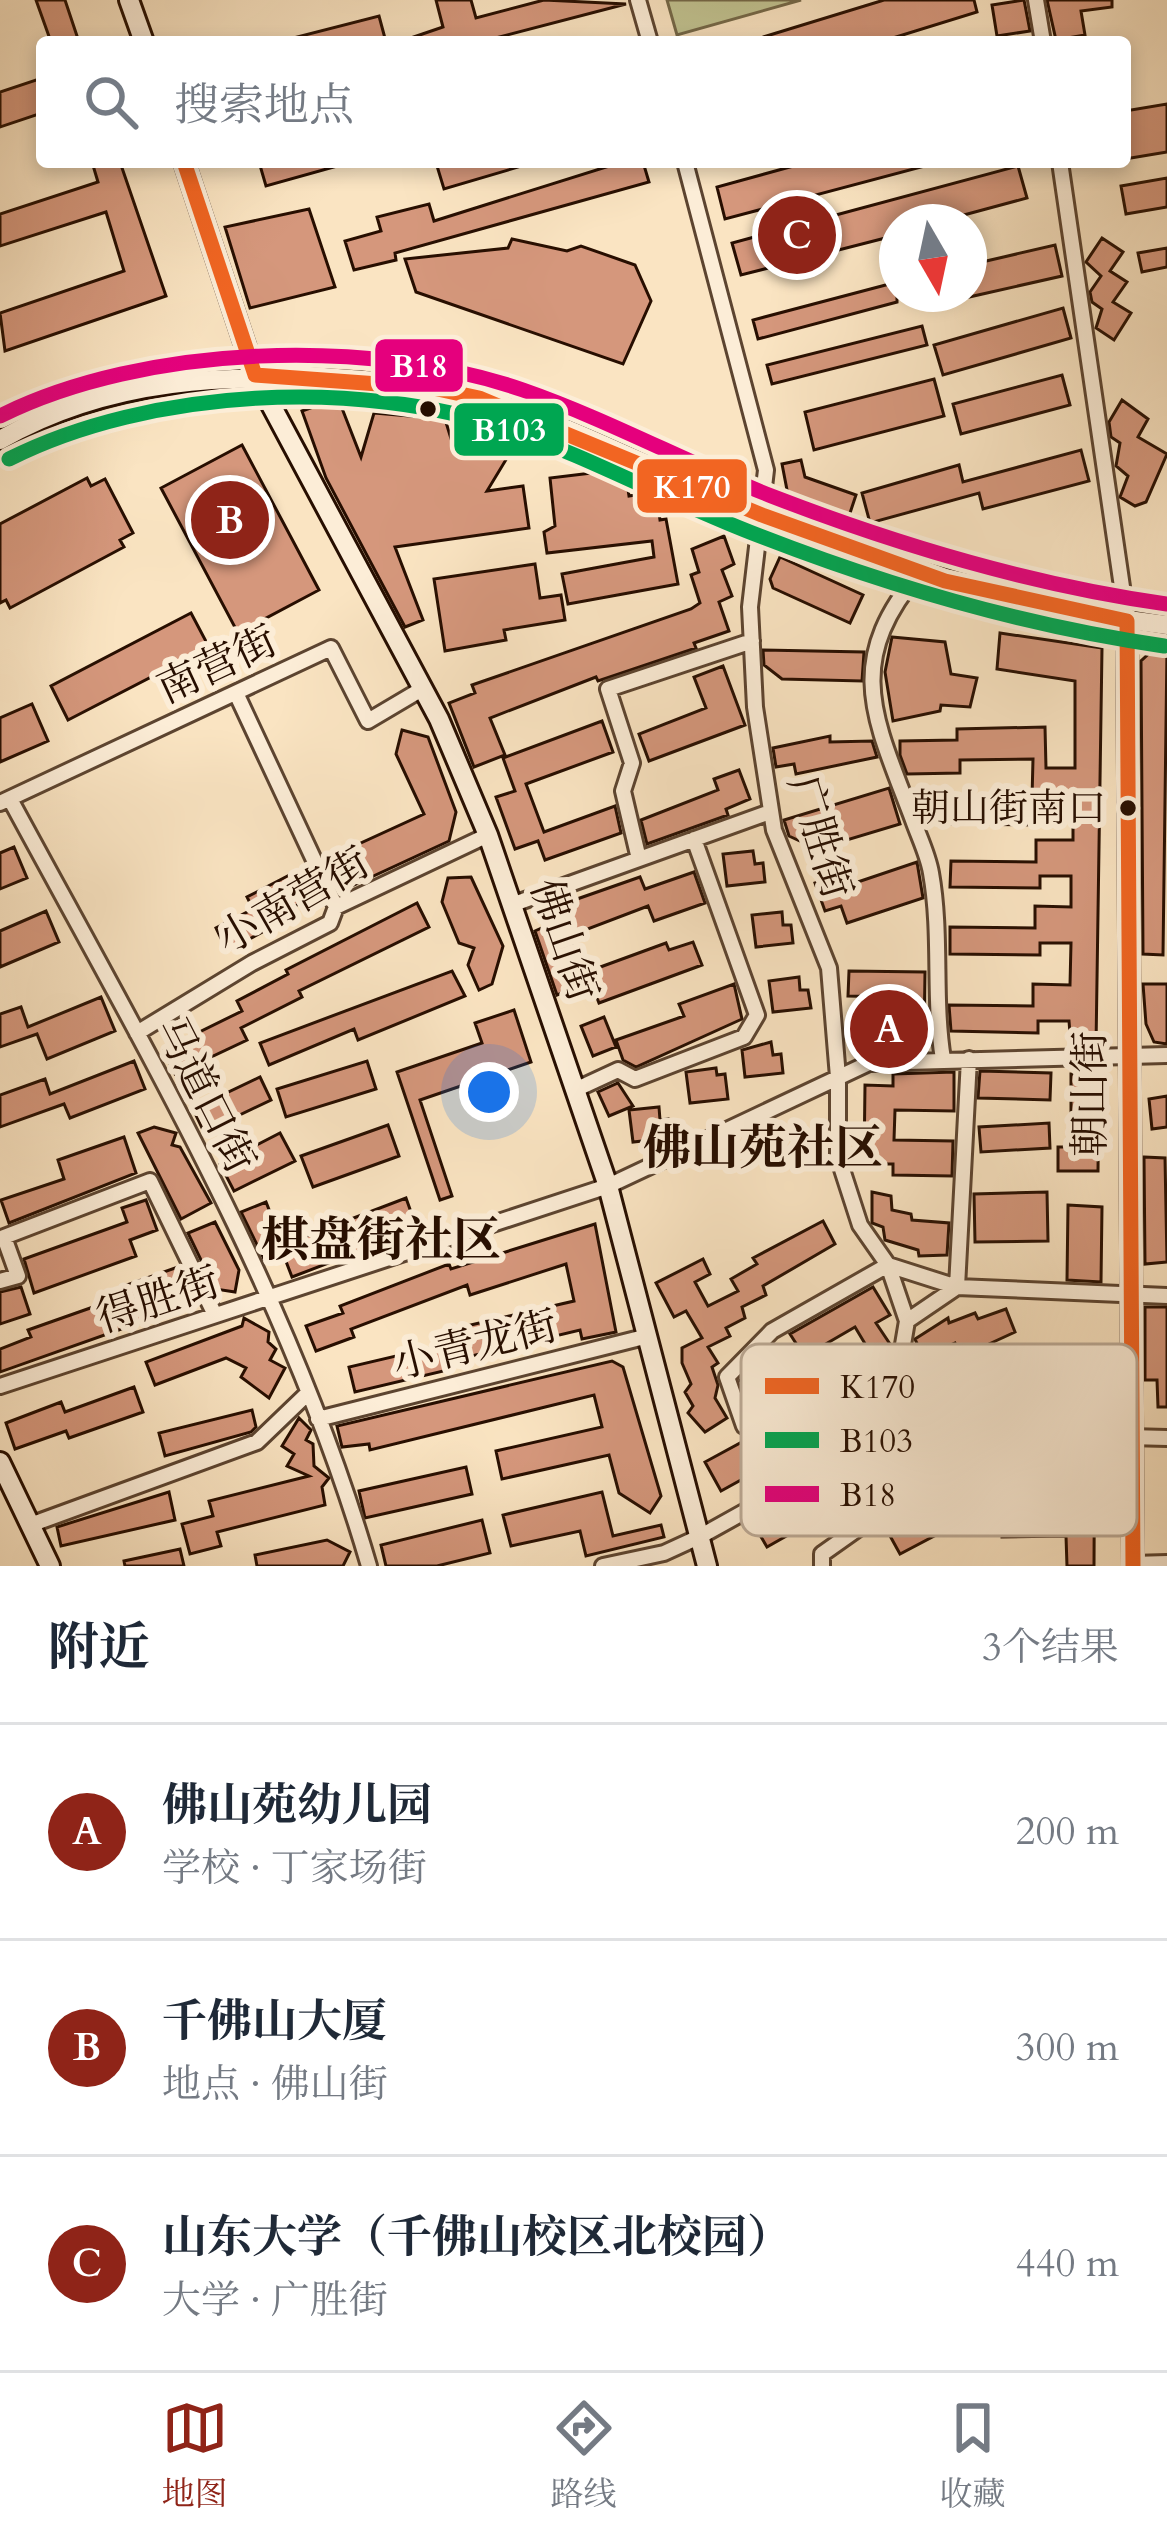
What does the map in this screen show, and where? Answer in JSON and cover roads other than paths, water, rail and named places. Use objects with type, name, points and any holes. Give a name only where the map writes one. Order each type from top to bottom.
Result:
[{"type":"street","points":[[129,0],[142,36]]},
{"type":"street","points":[[638,0],[648,36]]},
{"type":"street","points":[[1036,0],[1041,36]]},
{"type":"street","name":"佛山街","points":[[186,168],[255,375],[422,689],[514,904],[608,1186],[707,1566]]},
{"type":"street","name":"广胜街","points":[[688,168],[762,454],[763,505],[750,607],[770,812],[829,968],[838,1077],[838,1157],[860,1225],[888,1265],[907,1321]]},
{"type":"street","points":[[1061,168],[1126,611]]},
{"type":"street","points":[[1,437],[38,418],[112,394],[255,375],[433,388],[479,398],[763,505],[920,572],[1022,602],[1126,611],[1167,625]]},
{"type":"street","points":[[920,572],[887,610],[874,644],[874,672],[877,725],[931,869],[944,1059]]},
{"type":"street","name":"朝山街","points":[[1126,611],[1128,1344]]},
{"type":"street","points":[[639,859],[623,790],[632,763],[608,689],[752,641]]},
{"type":"street","name":"南营街","points":[[5,801],[331,648],[368,721],[422,689]]},
{"type":"street","points":[[236,693],[336,907]]},
{"type":"street","name":"马道口街","points":[[5,801],[196,1143],[308,1393],[369,1566]]},
{"type":"street","points":[[514,904],[770,812]]},
{"type":"street","name":"小南营街","points":[[136,1033],[252,963],[330,923],[336,907],[488,835]]},
{"type":"street","points":[[577,1089],[618,1070],[635,1079],[744,1037],[757,1016],[694,839]]},
{"type":"street","name":"得胜街","points":[[0,1386],[270,1301],[608,1186],[869,1063],[1167,1055]]},
{"type":"street","points":[[957,1287],[968,1059]]},
{"type":"street","name":"马道口街","points":[[0,1281],[18,1276],[4,1237],[151,1181],[215,1316]]},
{"type":"street","points":[[759,1344],[772,1331],[888,1265],[957,1287],[1167,1296]]},
{"type":"street","points":[[903,1344],[907,1321],[957,1287]]},
{"type":"street","name":"小青龙街","points":[[318,1419],[648,1336]]},
{"type":"street","points":[[741,1363],[727,1377],[741,1417]]},
{"type":"street","points":[[30,1525],[257,1442],[308,1393]]},
{"type":"street","points":[[1137,1437],[1167,1438]]},
{"type":"street","points":[[0,1462],[50,1566]]},
{"type":"street","points":[[603,1566],[664,1553],[741,1514]]},
{"type":"street","points":[[822,1566],[822,1554],[847,1536]]},
{"type":"street","points":[[1132,1565],[1167,1563]]},
{"type":"place","name":"山东大学（千佛山校区北校园）","points":[[797,235]]},
{"type":"place","name":"千佛山大厦","points":[[230,520]]},
{"type":"place","name":"朝山街南口","points":[[1128,808]]},
{"type":"place","name":"佛山苑幼儿园","points":[[889,1029]]},
{"type":"district","name":"佛山苑社区","points":[[763,1148]]},
{"type":"district","name":"棋盘街社区","points":[[381,1240]]}]
